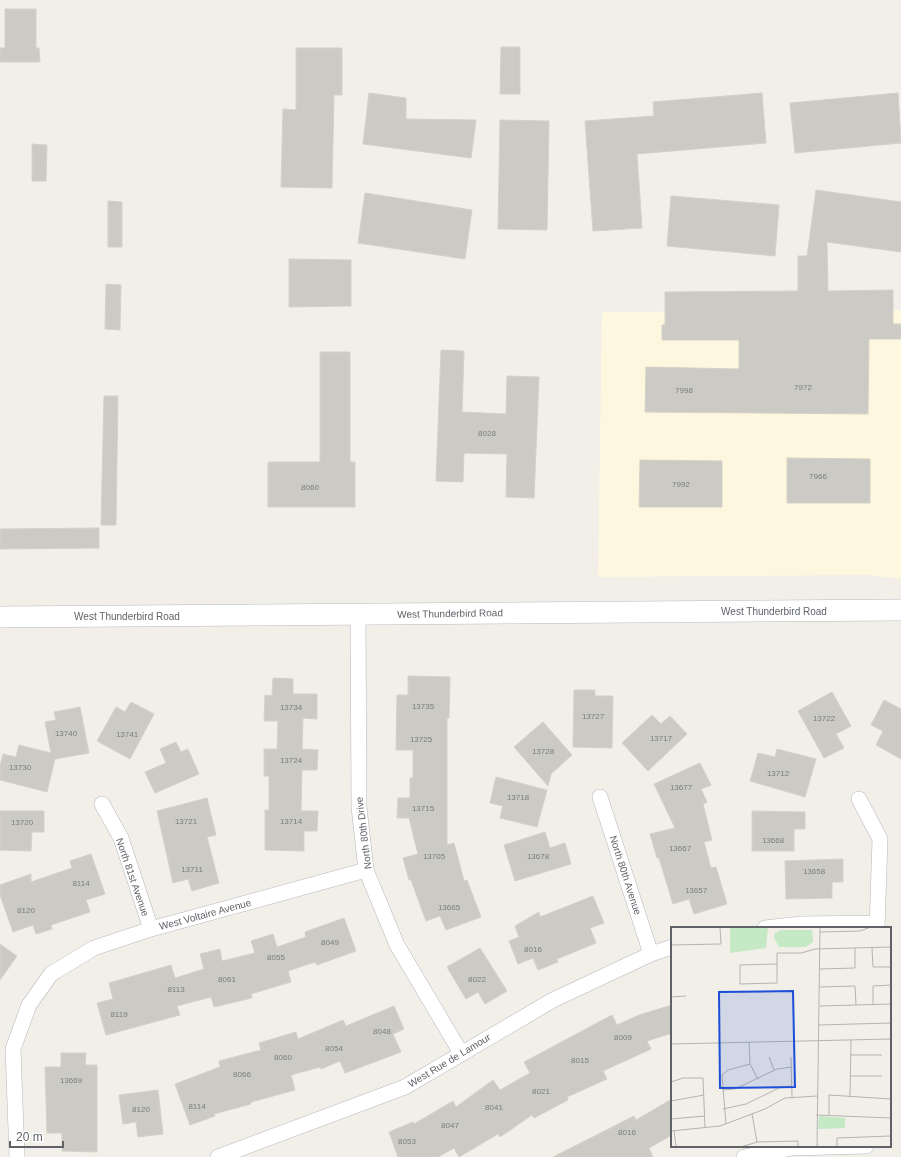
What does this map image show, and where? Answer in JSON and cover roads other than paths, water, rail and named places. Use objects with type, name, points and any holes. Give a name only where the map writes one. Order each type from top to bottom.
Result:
[{"type":"main road","name":"West Thunderbird Road","points":[[0,617],[901,610]]},
{"type":"street","name":"North 80th Drive","points":[[358,614],[359,807],[366,870],[397,946],[461,1053]]},
{"type":"street","name":"North 80th Avenue","points":[[600,797],[651,954]]},
{"type":"street","points":[[774,927],[802,924],[877,926],[880,839],[860,799]]},
{"type":"street","name":"North 81st Avenue","points":[[102,804],[121,838],[151,929]]},
{"type":"street","name":"West Voltaire Avenue","points":[[16,1157],[13,1050],[29,1006],[51,974],[94,948],[151,929],[366,870]]},
{"type":"street","name":"West Rue de Lamour","points":[[218,1157],[405,1087],[553,1000],[651,954],[671,947]]},
{"type":"street","points":[[744,1157],[792,1148],[829,1147]]},
{"type":"street","points":[[869,1157],[870,1147]]}]
